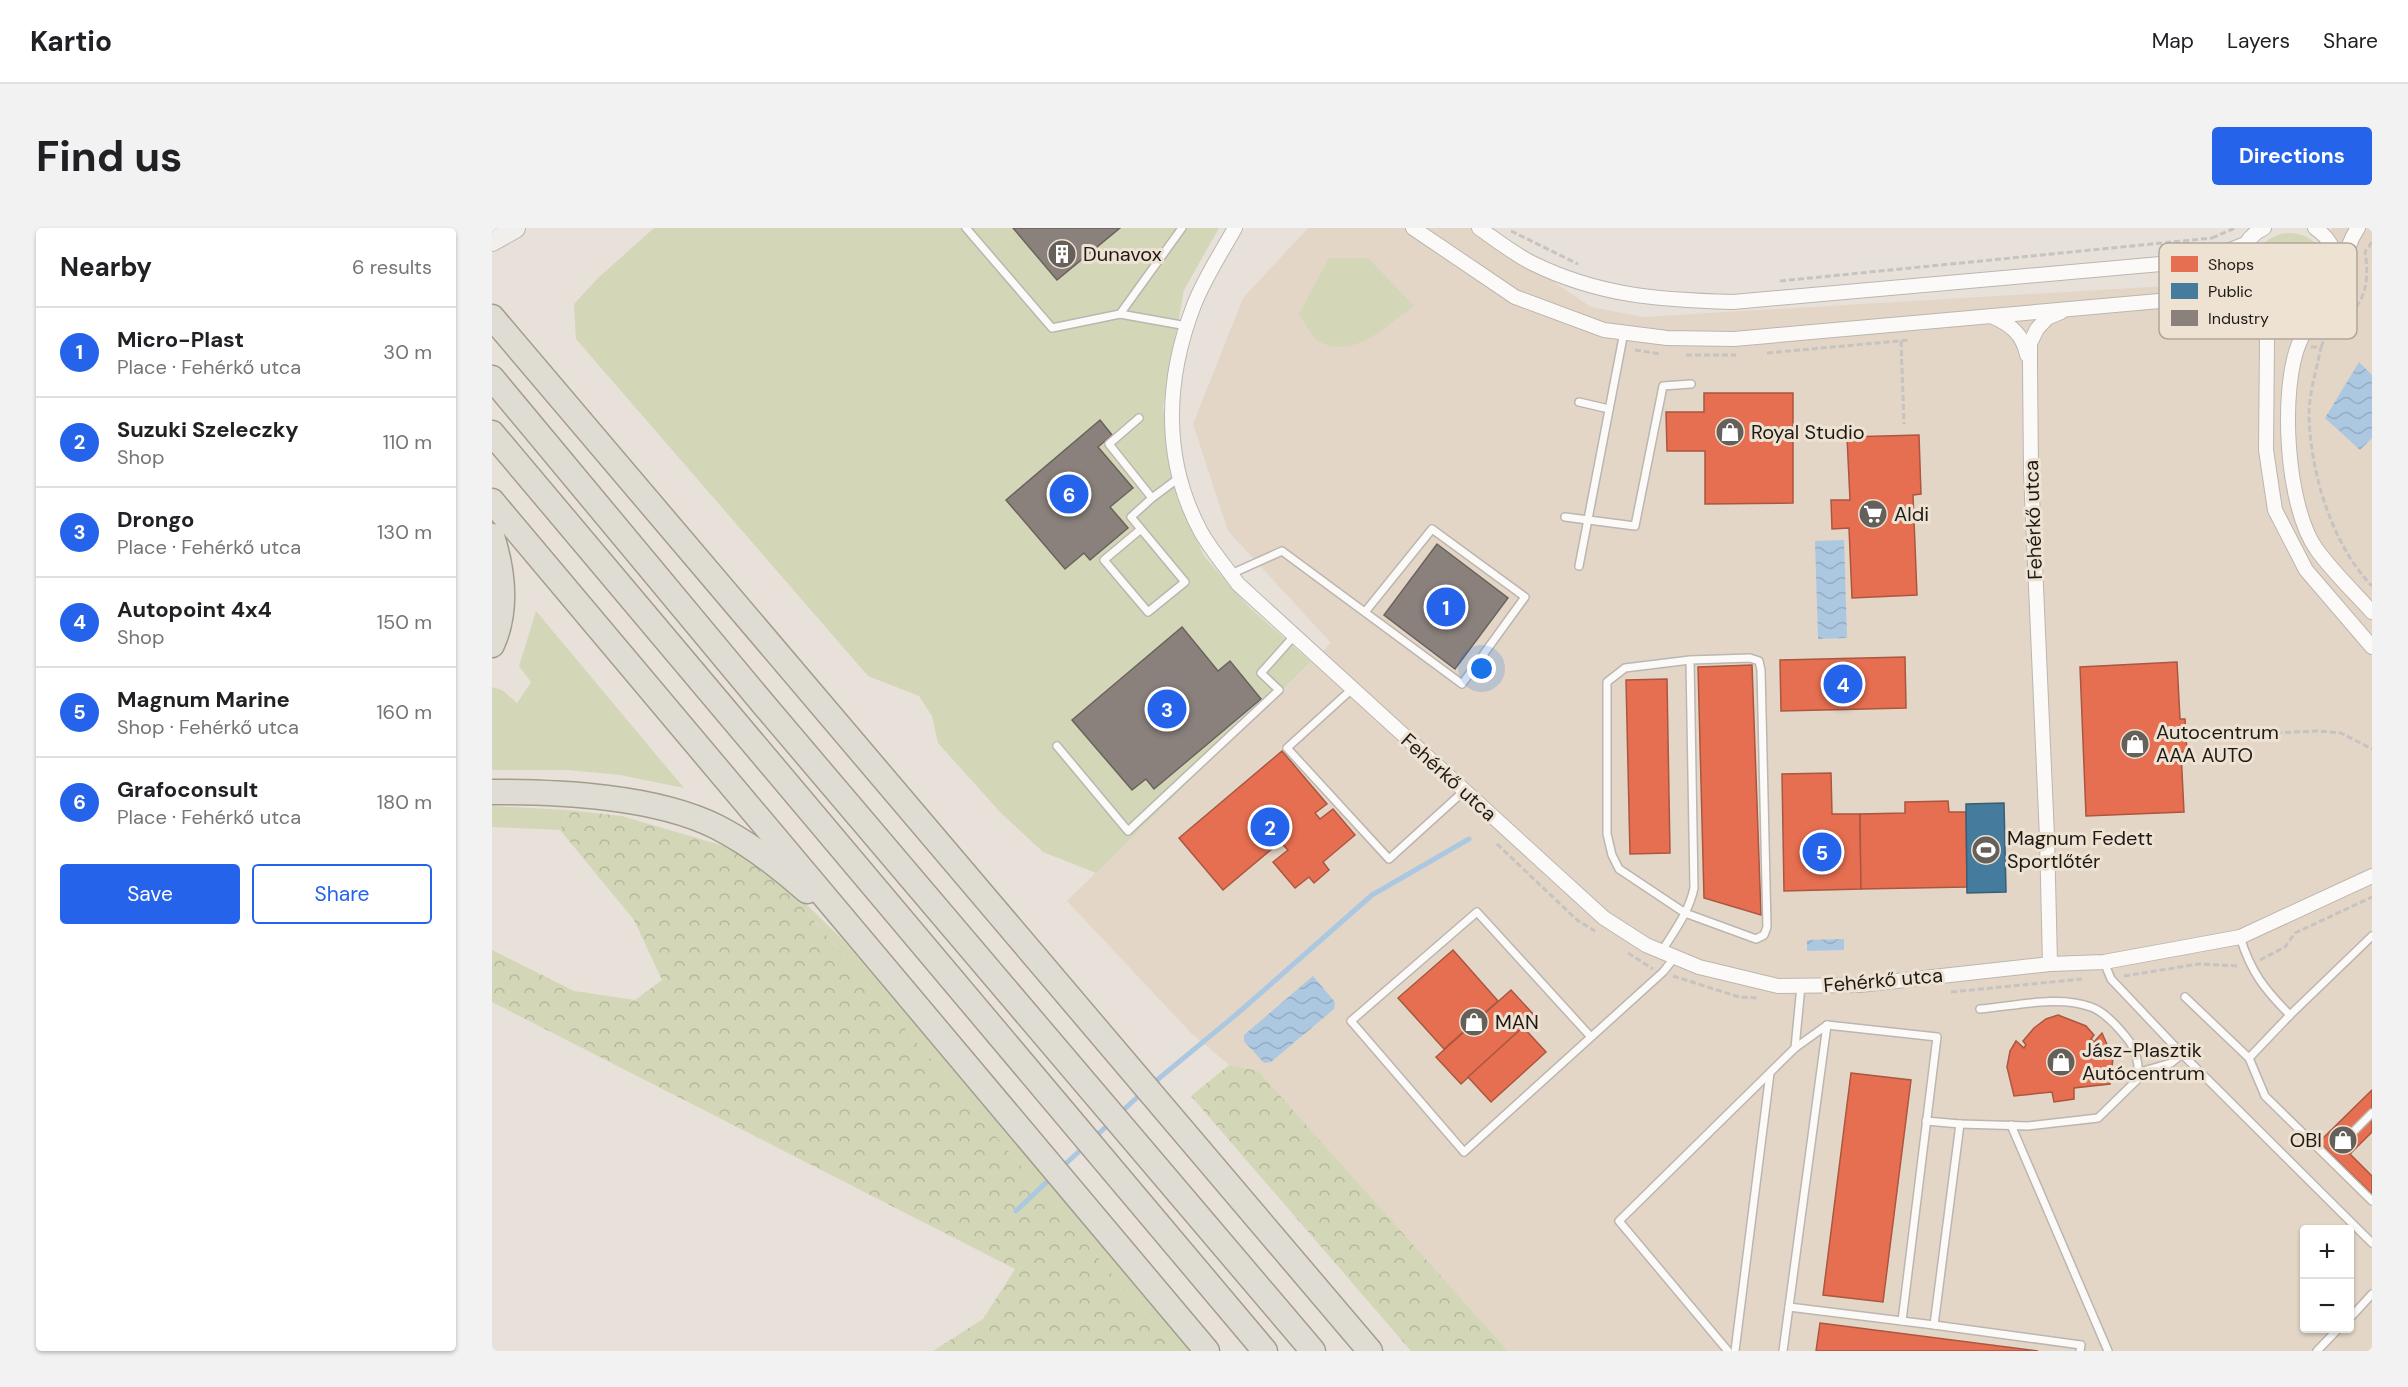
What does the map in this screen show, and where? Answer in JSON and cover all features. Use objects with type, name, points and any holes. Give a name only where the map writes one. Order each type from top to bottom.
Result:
[{"type":"highway","points":[[492,317],[1370,1351]]},
{"type":"highway","points":[[492,378],[765,706],[1313,1351]]},
{"type":"highway","points":[[492,433],[1265,1351]]},
{"type":"highway","points":[[492,501],[812,878],[852,930],[1207,1351]]},
{"type":"highway","points":[[492,536],[502,576],[503,605],[492,645]]},
{"type":"highway","points":[[492,792],[596,796],[681,814],[717,827],[778,865],[852,930]]},
{"type":"main road","points":[[492,241],[515,228]]},
{"type":"street","name":"Fehérkő utca","points":[[1235,228],[1194,304],[1179,355],[1170,412],[1175,467],[1201,531],[1231,574],[1294,636],[1604,918],[1668,954],[1699,967],[1778,986],[1860,985],[2050,964],[2104,962],[2240,937],[2372,876]]},
{"type":"street","points":[[1413,228],[1515,297],[1604,330],[1667,338],[1734,339],[2159,301]]},
{"type":"street","points":[[1479,228],[1532,263],[1613,293],[1680,301],[1733,302],[2159,263]]},
{"type":"street","points":[[2248,243],[2264,228]]},
{"type":"street","points":[[2315,228],[2330,243]]},
{"type":"street","points":[[2348,243],[2358,228]]},
{"type":"street","points":[[2030,364],[2030,343],[2037,329],[2047,318],[2065,310]]},
{"type":"street","points":[[1989,316],[2006,322],[2018,332],[2025,344],[2030,364]]},
{"type":"street","points":[[2267,339],[2266,450],[2275,510],[2306,570],[2372,647]]},
{"type":"street","points":[[2302,339],[2298,346],[2289,389],[2288,436],[2296,504],[2316,549],[2372,612]]},
{"type":"street","name":"Fehérkő utca","points":[[2030,364],[2031,473],[2050,964]]},
{"type":"lane","points":[[966,228],[1052,328],[1120,314],[1187,326]]},
{"type":"lane","points":[[1120,314],[1182,228]]},
{"type":"lane","points":[[1579,566],[1624,332]]},
{"type":"lane","points":[[1565,517],[1635,526],[1662,386],[1691,384]]},
{"type":"lane","points":[[1579,402],[1609,409]]},
{"type":"lane","points":[[1139,418],[1109,444],[1152,498]]},
{"type":"lane","points":[[1141,529],[1104,560],[1148,612],[1185,582],[1141,529],[1131,517],[1179,477]]},
{"type":"lane","points":[[1231,574],[1282,551],[1462,684],[1525,597],[1432,529],[1365,612]]},
{"type":"lane","points":[[1057,746],[1128,831],[1279,690],[1261,673],[1294,636]]},
{"type":"lane","points":[[1750,658],[1759,661],[1761,670],[1767,927],[1764,935],[1756,939],[1685,913],[1619,869],[1612,855],[1607,834],[1607,682],[1625,668],[1690,660],[1750,658]]},
{"type":"lane","points":[[1591,1037],[1477,912],[1351,1021],[1464,1152],[1663,972],[1694,888],[1690,660]]},
{"type":"lane","points":[[1352,689],[1287,748],[1389,860],[1464,791]]},
{"type":"lane","points":[[2249,1058],[2372,936]]},
{"type":"lane","points":[[2240,937],[2249,965],[2263,988],[2290,1015]]},
{"type":"lane","points":[[2104,962],[2111,979],[2182,1054],[2372,1243]]},
{"type":"lane","points":[[1795,1048],[1801,986]]},
{"type":"lane","points":[[2185,997],[2249,1058],[2265,1096],[2372,1201]]},
{"type":"lane","points":[[1926,1120],[1960,1124],[2011,1125],[2098,1118],[2137,1080],[2140,1072],[2131,1042],[2114,1023],[2093,1007],[2068,1001],[1980,1009]]},
{"type":"lane","points":[[1783,1351],[1827,1025]]},
{"type":"lane","points":[[1728,1351],[1619,1221],[1795,1048],[1827,1025],[1937,1037],[1902,1321]]},
{"type":"lane","points":[[2140,1072],[2170,1063],[2182,1054]]},
{"type":"lane","points":[[1735,1351],[1770,1073]]},
{"type":"lane","points":[[2345,1140],[2372,1113]]},
{"type":"lane","points":[[1934,1325],[1960,1124]]},
{"type":"lane","points":[[2011,1125],[2108,1351]]},
{"type":"lane","points":[[2354,1313],[2372,1294]]},
{"type":"lane","points":[[1789,1306],[2081,1345],[2080,1351]]},
{"type":"lane","points":[[2317,1351],[2335,1333]]},
{"type":"path","points":[[1504,228],[1587,269]]},
{"type":"path","points":[[2163,243],[2212,238]]},
{"type":"path","points":[[2357,305],[2368,271],[2365,252],[2372,242]]},
{"type":"path","points":[[1778,282],[2159,243]]},
{"type":"path","points":[[2323,339],[2309,410],[2313,456],[2325,506],[2343,544],[2372,586]]},
{"type":"path","points":[[1757,354],[1911,340]]},
{"type":"path","points":[[1901,341],[1904,424]]},
{"type":"path","points":[[2298,346],[2320,348]]},
{"type":"path","points":[[1621,347],[1646,353],[1668,354]]},
{"type":"path","points":[[1679,354],[1746,355]]},
{"type":"path","points":[[2186,737],[2318,731],[2341,734],[2372,749]]},
{"type":"path","points":[[1497,844],[1577,920],[1595,932]]},
{"type":"path","points":[[1946,992],[2111,979],[2199,964],[2226,967],[2249,965],[2285,947],[2295,933],[2372,897]]},
{"type":"path","points":[[1623,950],[1650,968],[1739,997],[1770,998]]},
{"type":"shaded area","points":[[1308,228],[1474,228],[1591,307],[1643,317],[2159,286],[2159,339],[2357,339],[2357,243],[2318,243],[2333,228],[2372,228],[2372,1351],[1508,1351],[1258,1072],[1229,1065],[1191,1033],[1067,901],[1331,643],[1228,531],[1193,424],[1243,298]]},
{"type":"green space","points":[[654,228],[1219,228],[1184,290],[1163,406],[1177,497],[1204,556],[1248,606],[1311,662],[1096,873],[1043,852],[1000,812],[938,743],[932,716],[919,696],[868,676],[576,339],[574,304],[598,278]]},
{"type":"green space","points":[[2290,233],[2314,243],[2266,243],[2276,236]]},
{"type":"green space","points":[[1329,258],[1368,258],[1414,306],[1381,331],[1357,344],[1344,347],[1331,346],[1318,341],[1299,314]]},
{"type":"green space","points":[[536,611],[684,788],[620,775],[568,770],[492,770],[492,687],[502,690],[517,703],[531,682],[519,666]]},
{"type":"green space","points":[[492,806],[568,810],[560,830],[492,827]]},
{"type":"green space","points":[[568,810],[622,816],[741,851],[773,872],[1177,1351],[933,1351],[983,1319],[1015,1269],[492,1002],[492,950],[574,991],[635,1000],[662,980],[634,920],[560,830]]},
{"type":"green space","points":[[773,872],[842,939],[1193,1351],[1177,1351]]},
{"type":"green space","points":[[1229,1065],[1258,1071],[1508,1351],[1411,1351],[1191,1096]]},
{"type":"water","points":[[2359,362],[2372,375],[2372,438],[2360,450],[2325,418]]},
{"type":"water","points":[[1844,540],[1847,638],[1818,639],[1815,541]]},
{"type":"water","points":[[1844,939],[1844,950],[1807,951],[1807,940]]},
{"type":"water","points":[[1313,976],[1335,1002],[1334,1009],[1271,1062],[1264,1063],[1244,1041],[1244,1035]]},
{"type":"building: Shops","name":"Royal Studio","points":[[1704,393],[1793,393],[1793,503],[1705,504],[1705,451],[1667,451],[1666,412],[1704,412]]},
{"type":"building: Shops","name":"Aldi","points":[[1919,435],[1921,494],[1913,495],[1917,595],[1852,598],[1849,528],[1832,529],[1831,500],[1850,500],[1847,437]]},
{"type":"building: Shops","points":[[1905,657],[1906,708],[1781,711],[1780,660]]},
{"type":"building: Shops","name":"Autocentrum AAA AUTO","points":[[2177,662],[2180,719],[2185,719],[2187,752],[2181,752],[2184,812],[2086,816],[2080,667]]},
{"type":"building: Shops","points":[[1752,665],[1761,915],[1704,898],[1698,667]]},
{"type":"building: Shops","points":[[1667,679],[1670,853],[1630,854],[1626,680]]},
{"type":"building: Shops","points":[[1282,751],[1327,804],[1315,813],[1320,819],[1333,809],[1355,835],[1323,862],[1329,870],[1314,883],[1309,877],[1295,888],[1273,862],[1288,850],[1280,842],[1223,890],[1179,838]]},
{"type":"building: Shops","points":[[1831,773],[1832,814],[1860,814],[1861,889],[1784,891],[1782,774]]},
{"type":"building: Shops","points":[[1948,801],[1949,812],[1966,812],[1967,887],[1861,889],[1860,814],[1905,813],[1905,802]]},
{"type":"building: Shops","points":[[1453,950],[1498,1001],[1444,1049],[1398,998]]},
{"type":"building: Shops","points":[[1511,990],[1535,1016],[1461,1084],[1436,1057]]},
{"type":"building: Shops","name":"Jász-Plasztik Autócentrum","points":[[2058,1015],[2086,1026],[2094,1035],[2091,1039],[2094,1042],[2102,1033],[2113,1058],[2110,1084],[2074,1088],[2074,1099],[2054,1102],[2052,1092],[2014,1096],[2007,1067],[2010,1051],[2016,1041],[2024,1048],[2026,1045],[2023,1041],[2034,1028],[2046,1019]]},
{"type":"building: Shops","points":[[1523,1027],[1546,1052],[1491,1102],[1468,1077]]},
{"type":"building: Shops","points":[[1851,1073],[1911,1080],[1883,1302],[1823,1295]]},
{"type":"building: Shops","name":"OBI","points":[[2372,1090],[2372,1132],[2350,1154],[2372,1176],[2372,1194],[2319,1142]]},
{"type":"building: Shops","points":[[1820,1323],[2038,1351],[1816,1351]]},
{"type":"building: Public","name":"Magnum Fedett Sportlőtér","points":[[2004,803],[2006,892],[1967,893],[1966,804]]},
{"type":"building: Industry","name":"Dunavox","points":[[1013,228],[1120,228],[1057,280]]},
{"type":"building: Industry","points":[[1100,420],[1112,435],[1098,447],[1133,488],[1110,507],[1128,528],[1090,560],[1084,553],[1065,569],[1006,500]]},
{"type":"building: Industry","points":[[1437,544],[1508,598],[1455,669],[1384,615]]},
{"type":"building: Industry","points":[[1182,627],[1218,671],[1230,661],[1261,699],[1154,789],[1146,779],[1132,790],[1072,720]]},
{"type":"waterway","points":[[1151,1085],[1238,1013],[1372,895],[1469,839]]},
{"type":"waterway","points":[[1120,1113],[1142,1093]]},
{"type":"waterway","points":[[1094,1138],[1111,1122]]},
{"type":"waterway","points":[[1061,1168],[1085,1146]]},
{"type":"waterway","points":[[1016,1211],[1052,1177]]},
{"type":"place","name":"Dunavox","points":[[1062,254]]},
{"type":"place","name":"Royal Studio","points":[[1730,432]]},
{"type":"place","name":"Grafoconsult","points":[[1069,494]]},
{"type":"place","name":"Aldi","points":[[1873,514]]},
{"type":"place","name":"Micro-Plast","points":[[1446,607]]},
{"type":"place","name":"Autopoint 4x4","points":[[1843,684]]},
{"type":"place","name":"Drongo","points":[[1167,709]]},
{"type":"place","name":"Autocentrum AAA AUTO","points":[[2135,744]]},
{"type":"place","name":"Suzuki Szeleczky","points":[[1270,827]]},
{"type":"place","name":"Magnum Fedett Sportlőtér","points":[[1986,850]]},
{"type":"place","name":"Magnum Marine","points":[[1822,852]]},
{"type":"place","name":"MAN","points":[[1474,1022]]},
{"type":"place","name":"Jász-Plasztik Autócentrum","points":[[2061,1062]]},
{"type":"place","name":"OBI","points":[[2343,1140]]}]
